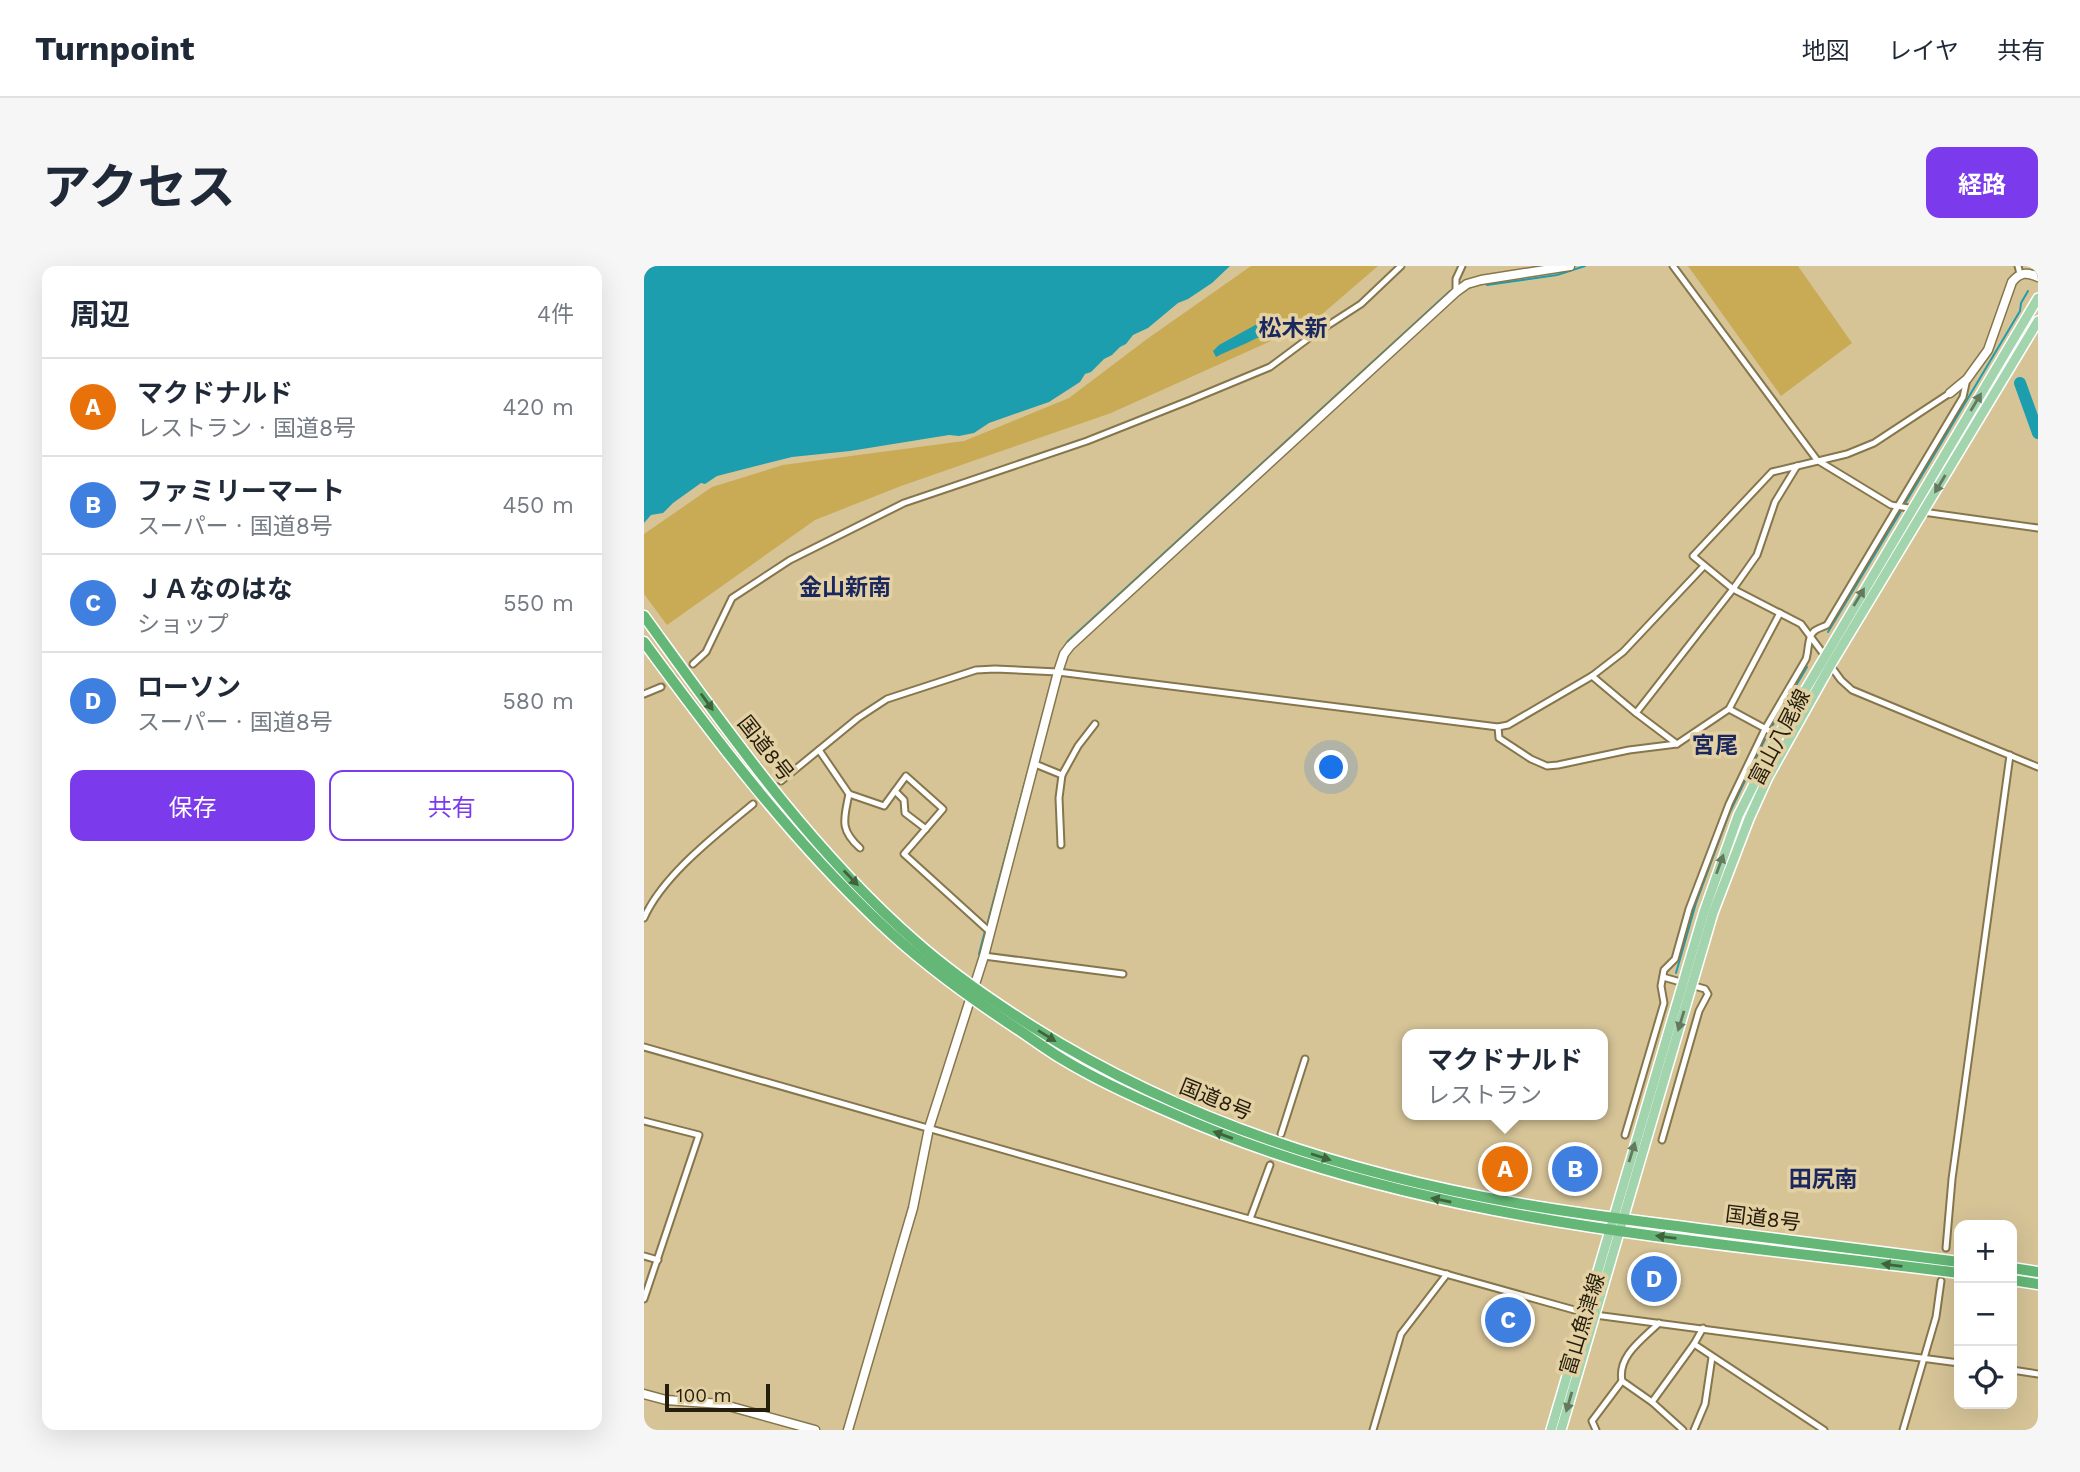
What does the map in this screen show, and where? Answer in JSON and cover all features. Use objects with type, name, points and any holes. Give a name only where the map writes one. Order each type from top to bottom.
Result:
[{"type":"highway","name":"国道8号","points":[[644,616],[736,741],[810,835],[916,942],[972,992],[1065,1060],[1123,1091],[1206,1129],[1263,1150],[1395,1190],[1482,1209],[1615,1230],[1954,1272]]},
{"type":"highway","name":"国道8号","points":[[644,642],[724,749],[830,873],[880,924],[917,956],[972,992],[1070,1051],[1132,1084],[1266,1140],[1398,1179],[1517,1204],[1954,1261]]},
{"type":"highway","points":[[2017,1270],[2038,1272]]},
{"type":"highway","points":[[2017,1281],[2038,1284]]},
{"type":"main road","name":"富山八尾線","points":[[1618,1218],[1687,984],[1704,912],[1738,816],[1778,736],[2038,298]]},
{"type":"main road","name":"富山八尾線","points":[[1687,984],[1763,787],[1830,666],[2038,321]]},
{"type":"main road","name":"富山魚津線","points":[[1551,1430],[1590,1314],[1618,1218]]},
{"type":"main road","name":"富山魚津線","points":[[1561,1430],[1590,1314]]},
{"type":"street","points":[[693,664],[706,652],[732,598],[790,560],[904,503],[1087,441],[1270,367],[1361,304],[1401,266]]},
{"type":"street","points":[[1457,292],[1456,279],[1462,266]]},
{"type":"street","points":[[848,1430],[913,1208],[929,1128],[984,956],[1064,654],[1467,284],[1570,266]]},
{"type":"street","points":[[1673,266],[1817,460],[1891,505],[2038,528]]},
{"type":"street","points":[[2038,278],[2019,270],[2010,286],[1988,350],[1967,379],[1950,393],[1874,443],[1847,454],[1772,472],[1693,556],[1733,589],[1801,624],[1830,666],[1852,690],[2038,767]]},
{"type":"street","points":[[1625,1135],[1664,1003],[1661,986],[1664,970],[1675,959],[1689,909],[1728,804],[1765,729],[1806,659],[1810,636],[1827,625],[1963,397],[1967,379]]},
{"type":"street","points":[[1636,713],[1757,555],[1775,502],[1797,466]]},
{"type":"street","points":[[781,782],[858,718],[887,699],[976,670],[1058,671],[1498,727],[1508,725],[1592,676],[1623,652],[1704,566]]},
{"type":"street","points":[[1498,727],[1499,738],[1547,766],[1677,744],[1729,709],[1780,613]]},
{"type":"street","points":[[1592,676],[1677,744]]},
{"type":"street","points":[[644,694],[661,687]]},
{"type":"street","points":[[1729,709],[1788,741]]},
{"type":"street","points":[[1061,845],[1059,797],[1062,775],[1078,746],[1095,724]]},
{"type":"street","points":[[819,750],[849,794],[884,806],[906,776],[943,809],[904,854],[990,932]]},
{"type":"street","points":[[1946,1248],[1952,1179],[2010,755]]},
{"type":"street","points":[[1035,764],[1062,775]]},
{"type":"street","points":[[895,791],[904,800],[905,813],[926,830]]},
{"type":"street","points":[[849,794],[843,821],[851,839],[860,848]]},
{"type":"street","points":[[644,918],[668,882],[704,845],[753,804]]},
{"type":"street","points":[[984,956],[1123,974]]},
{"type":"street","points":[[1662,1140],[1699,1011],[1708,994],[1705,989],[1663,977]]},
{"type":"street","points":[[644,1047],[1590,1314],[1954,1362]]},
{"type":"street","points":[[1280,1134],[1305,1059]]},
{"type":"street","points":[[644,1121],[699,1135],[644,1299]]},
{"type":"street","points":[[1250,1219],[1270,1165]]},
{"type":"street","points":[[644,1256],[658,1260]]},
{"type":"street","points":[[1373,1430],[1401,1335],[1447,1274]]},
{"type":"street","points":[[1903,1430],[1936,1317],[1941,1282]]},
{"type":"street","points":[[1596,1430],[1592,1421],[1622,1381],[1627,1354],[1659,1323]]},
{"type":"street","points":[[1653,1402],[1703,1328]]},
{"type":"street","points":[[1694,1344],[1824,1430]]},
{"type":"street","points":[[1694,1430],[1705,1404],[1712,1357]]},
{"type":"street","points":[[2017,1371],[2038,1374]]},
{"type":"street","points":[[1622,1381],[1653,1402],[1683,1430]]},
{"type":"street","points":[[644,1394],[666,1400],[721,1404],[815,1430]]},
{"type":"shaded area","points":[[1251,266],[1378,266],[1313,322],[1111,413],[901,486],[815,520],[667,625],[644,594],[644,534],[712,487],[783,465],[964,441],[1069,398]]},
{"type":"shaded area","points":[[1688,266],[1798,266],[1852,343],[1781,396]]},
{"type":"water","points":[[644,266],[1230,266],[1212,283],[1178,303],[1148,328],[1133,335],[1126,344],[1085,374],[1080,382],[1049,402],[989,423],[974,433],[792,457],[717,476],[705,484],[701,483],[663,513],[651,515],[644,523]]},
{"type":"water","points":[[1268,318],[1280,321],[1270,331],[1216,357],[1213,351],[1219,345]]},
{"type":"waterway","points":[[1487,285],[1557,275],[1585,266]]},
{"type":"waterway","points":[[1061,652],[1068,641],[1450,291]]},
{"type":"waterway","points":[[1906,502],[2020,311],[2028,291]]},
{"type":"waterway","points":[[2020,383],[2038,433]]},
{"type":"waterway","points":[[1828,632],[1901,511]]},
{"type":"waterway","points":[[1771,728],[1807,667]]},
{"type":"waterway","points":[[987,925],[1043,714]]},
{"type":"waterway","points":[[1676,973],[1696,903],[1729,814],[1768,733]]},
{"type":"waterway","points":[[979,954],[985,931]]},
{"type":"tunnel","points":[[661,687],[693,664]]},
{"type":"tunnel","points":[[1270,1165],[1278,1141]]},
{"type":"place","name":"マクドナルド","points":[[1505,1169]]},
{"type":"place","name":"ファミリーマート","points":[[1575,1169]]},
{"type":"place","name":"ローソン","points":[[1654,1279]]},
{"type":"place","name":"ＪＡなのはな","points":[[1508,1320]]},
{"type":"district","name":"松木新","points":[[1293,328]]},
{"type":"district","name":"金山新南","points":[[845,587]]},
{"type":"district","name":"宮尾","points":[[1715,745]]},
{"type":"district","name":"田尻南","points":[[1823,1179]]}]
